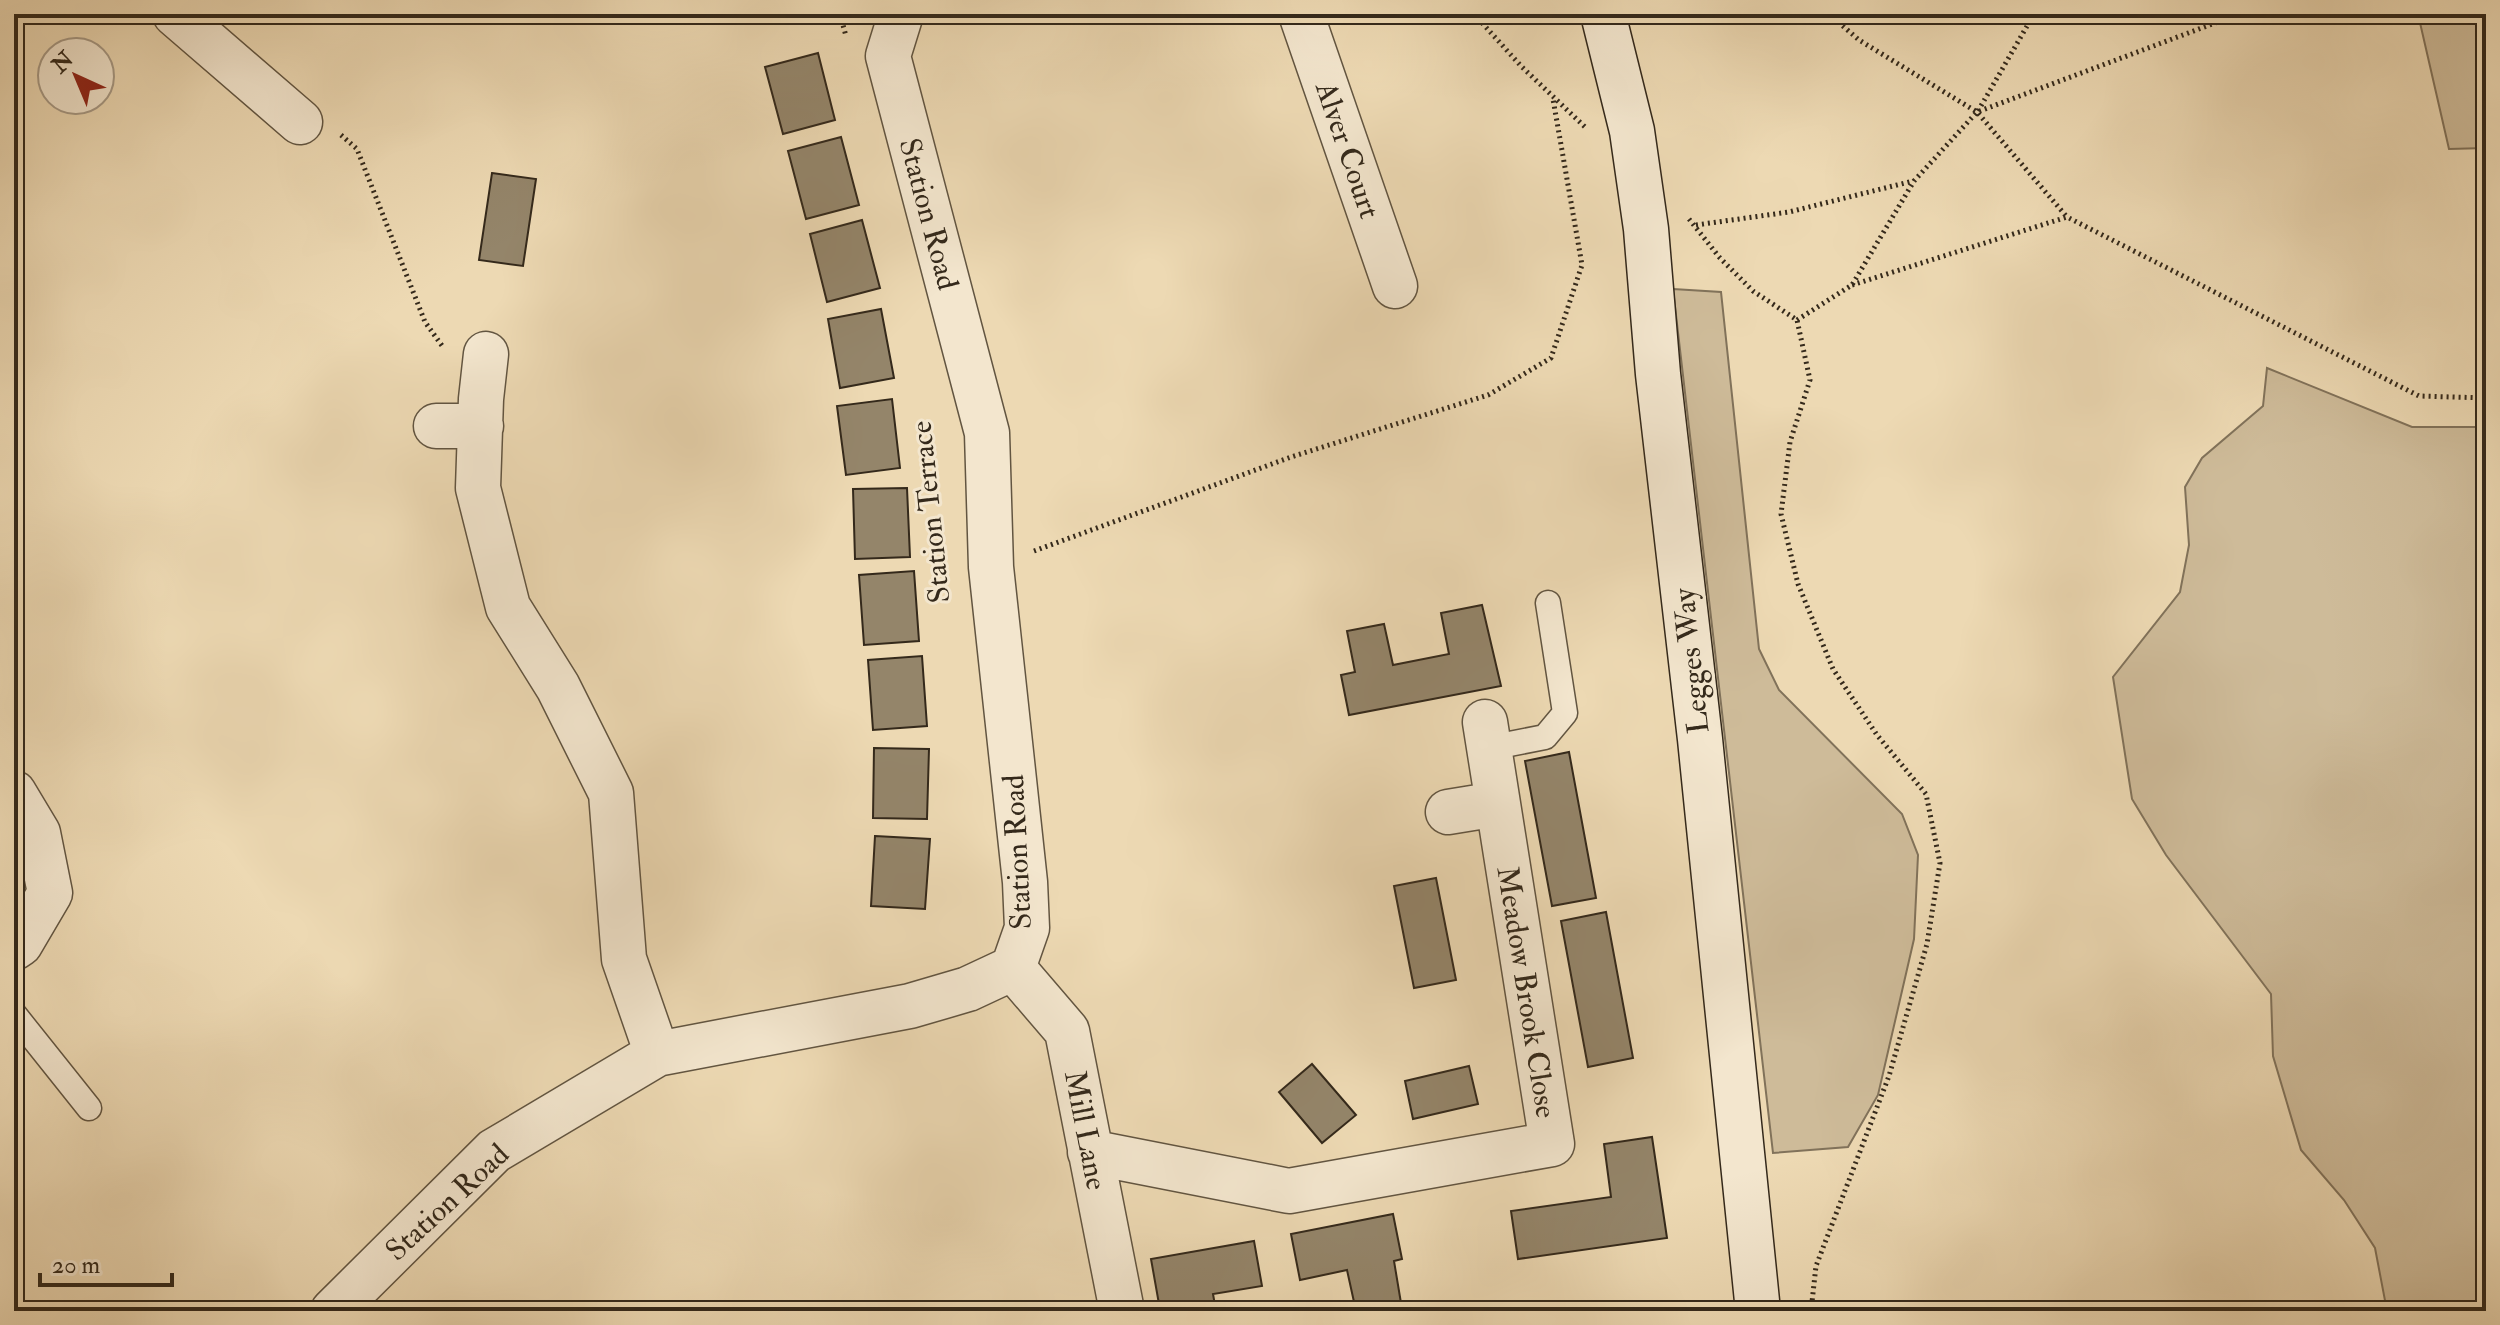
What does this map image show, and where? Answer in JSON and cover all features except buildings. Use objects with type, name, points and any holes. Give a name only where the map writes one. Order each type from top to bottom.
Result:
[{"type":"street","points":[[175,14],[300,122]]},
{"type":"street","name":"Station Road","points":[[333,1311],[494,1151],[657,1054],[910,1006],[968,989],[1013,968],[1027,928],[1025,882],[991,567],[987,433],[888,56],[901,14]]},
{"type":"street","name":"Alver Court","points":[[1301,14],[1395,286]]},
{"type":"street","name":"Legges Way","points":[[1603,14],[1632,131],[1646,229],[1658,374],[1700,739],[1758,1311]]},
{"type":"street","points":[[486,354],[478,488],[508,607],[558,687],[611,793],[624,959],[657,1054]]},
{"type":"street","points":[[436,426],[481,413]]},
{"type":"street","name":"Meadow Brook Close","points":[[1090,1152],[1289,1191],[1552,1144],[1487,735]]},
{"type":"street","points":[[14,793],[38,833],[50,893],[20,944],[14,948]]},
{"type":"street","points":[[1448,812],[1497,804]]},
{"type":"street","name":"Mill Lane","points":[[1013,968],[1067,1031],[1122,1311]]},
{"type":"lane","points":[[1487,735],[1545,737],[1565,713],[1548,603]]},
{"type":"lane","points":[[14,1014],[89,1108]]},
{"type":"path","points":[[840,14],[848,44]]},
{"type":"path","points":[[1474,14],[1553,99],[1586,128]]},
{"type":"path","points":[[1829,14],[1859,40],[1977,112],[2067,217],[2419,396],[2486,398]]},
{"type":"path","points":[[1852,285],[1914,181],[1977,112],[2034,14]]},
{"type":"path","points":[[1977,112],[2239,14]]},
{"type":"path","points":[[991,567],[1291,457],[1488,395],[1551,358],[1582,265],[1553,99]]},
{"type":"path","points":[[300,122],[325,122],[357,149],[425,322],[481,413]]},
{"type":"path","points":[[1695,225],[1789,212],[1914,181]]},
{"type":"path","points":[[1687,217],[1720,258],[1753,291],[1797,320],[1810,380],[1790,442],[1781,514],[1798,584],[1833,669],[1877,735],[1926,794],[1940,863],[1927,944],[1889,1076],[1816,1266],[1811,1311]]},
{"type":"path","points":[[1797,320],[1852,285],[2067,217]]},
{"type":"shaded area","points":[[2418,14],[2486,14],[2486,148],[2449,149]]},
{"type":"shaded area","points":[[1673,289],[1721,292],[1759,649],[1779,690],[1902,814],[1918,855],[1914,939],[1878,1095],[1848,1147],[1773,1153]]},
{"type":"shaded area","points":[[2267,368],[2412,427],[2486,427],[2486,1311],[2387,1311],[2375,1248],[2344,1200],[2301,1150],[2273,1056],[2271,994],[2166,855],[2132,799],[2113,677],[2180,592],[2189,545],[2185,487],[2202,458],[2263,406]]}]
